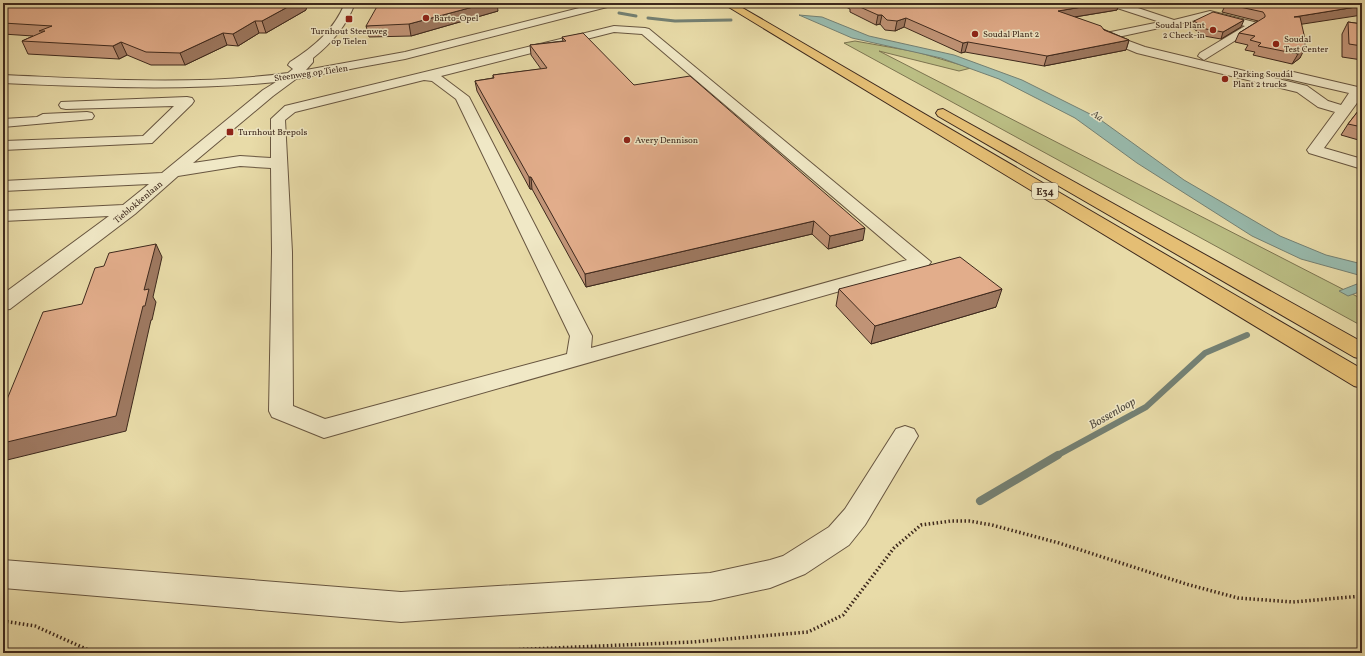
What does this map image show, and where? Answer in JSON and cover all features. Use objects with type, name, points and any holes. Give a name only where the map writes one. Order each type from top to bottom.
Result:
[{"type":"highway","name":"E34","points":[[727,3],[1362,380]]},
{"type":"highway","name":"E34","points":[[749,3],[1362,352]]},
{"type":"street","points":[[277,78],[307,58],[330,36],[342,22],[350,3]]},
{"type":"street","name":"Steenweg op Tielen","points":[[3,79],[160,85],[293,76],[386,61],[611,3]]},
{"type":"street","points":[[1112,3],[1174,23]]},
{"type":"street","points":[[1204,56],[1254,25],[1210,14],[1174,23],[1105,36],[1141,50],[1302,89],[1322,104],[1344,110]]},
{"type":"street","points":[[614,29],[645,31],[921,262],[324,429],[281,411],[282,252],[279,145],[278,119],[290,109],[614,29]]},
{"type":"street","points":[[1160,46],[1360,91],[1314,150],[1362,164]]},
{"type":"street","name":"Tieblokkenlaan","points":[[3,304],[129,210],[268,93],[279,88],[307,62],[307,58]]},
{"type":"street","points":[[425,76],[436,78],[462,97],[581,336],[578,359]]},
{"type":"street","name":"Tieblokkenlaan","points":[[268,93],[269,84],[277,78]]},
{"type":"street","points":[[10,139],[103,84]]},
{"type":"street","points":[[10,139],[147,140],[187,101],[66,105]]},
{"type":"street","points":[[3,123],[174,113]]},
{"type":"street","points":[[10,139],[161,126]]},
{"type":"street","points":[[3,186],[170,175],[248,160],[279,145]]},
{"type":"street","points":[[248,160],[269,162],[280,165]]},
{"type":"street","points":[[5,217],[129,210]]},
{"type":"street","points":[[3,574],[401,607],[710,587],[770,574],[794,565],[839,536],[855,518],[905,436]]},
{"type":"path","points":[[439,653],[692,642],[808,632],[843,615],[894,548],[921,525],[951,521],[969,521],[992,525],[1052,541],[1186,584],[1238,598],[1293,602],[1362,596]]},
{"type":"path","points":[[3,621],[35,626],[95,653]]},
{"type":"green space","points":[[855,41],[917,52],[971,68],[959,71],[879,51],[1362,299],[1362,326],[844,43]]},
{"type":"shaded area","points":[[799,15],[822,17],[869,36],[954,55],[1022,80],[1098,118],[1184,180],[1280,236],[1326,255],[1362,264],[1362,276],[1301,259],[1252,236],[1137,163],[1075,118],[999,79],[941,58],[852,38]]},
{"type":"shaded area","points":[[1362,282],[1362,291],[1348,296],[1339,291]]},
{"type":"building","points":[[3,3],[295,3],[262,21],[255,21],[233,34],[223,33],[180,53],[146,52],[121,42],[113,46],[22,41],[45,31],[39,31],[52,26],[3,23]]},
{"type":"building","points":[[379,3],[488,3],[409,24],[366,26]]},
{"type":"building","name":"Soudal Plant 2","points":[[851,3],[1106,3],[1058,11],[1101,26],[1104,30],[1129,40],[1047,56],[968,42],[963,43],[906,18],[897,21],[887,20],[882,15],[878,15]]},
{"type":"building","points":[[1362,3],[1362,6],[1294,17],[1300,17],[1305,39],[1305,48],[1298,54],[1258,46],[1261,43],[1250,40],[1255,36],[1239,33],[1265,17],[1265,15],[1263,12],[1226,4]]},
{"type":"building","points":[[1213,12],[1244,20],[1223,32],[1206,29],[1194,21]]},
{"type":"building","points":[[1348,22],[1362,24],[1362,46],[1349,44]]},
{"type":"building","name":"Avery Dennison","points":[[583,33],[634,85],[690,76],[865,228],[830,236],[814,221],[585,274],[475,81],[494,78],[493,75],[547,68],[530,45],[566,41],[562,37]]},
{"type":"building","points":[[1362,106],[1362,127],[1348,124]]},
{"type":"building","points":[[156,244],[144,290],[149,289],[145,306],[143,306],[116,416],[3,443],[3,409],[43,312],[82,304],[95,268],[104,266],[109,253]]},
{"type":"building","points":[[960,257],[1002,289],[875,326],[839,289]]},
{"type":"waterway","name":"Aa","points":[[619,13],[636,16]]},
{"type":"waterway","name":"Aa","points":[[648,18],[675,21],[731,20]]},
{"type":"waterway","name":"Bossenloop","points":[[1056,456],[1146,407],[1205,353],[1247,335]]},
{"type":"waterway","name":"Bossenloop","points":[[980,501],[1058,455]]},
{"type":"place","name":"Barto-Opel","points":[[426,18]]},
{"type":"place","name":"Turnhout Steenweg op Tielen","points":[[349,19]]},
{"type":"place","name":"Soudal Plant 2 Check-in","points":[[1213,30]]},
{"type":"place","name":"Soudal Plant 2","points":[[975,34]]},
{"type":"place","name":"Soudal Test Center","points":[[1276,44]]},
{"type":"place","name":"Parking Soudal Plant 2 trucks","points":[[1225,79]]},
{"type":"place","name":"Turnhout Brepols","points":[[230,132]]},
{"type":"place","name":"Avery Dennison","points":[[627,140]]}]
